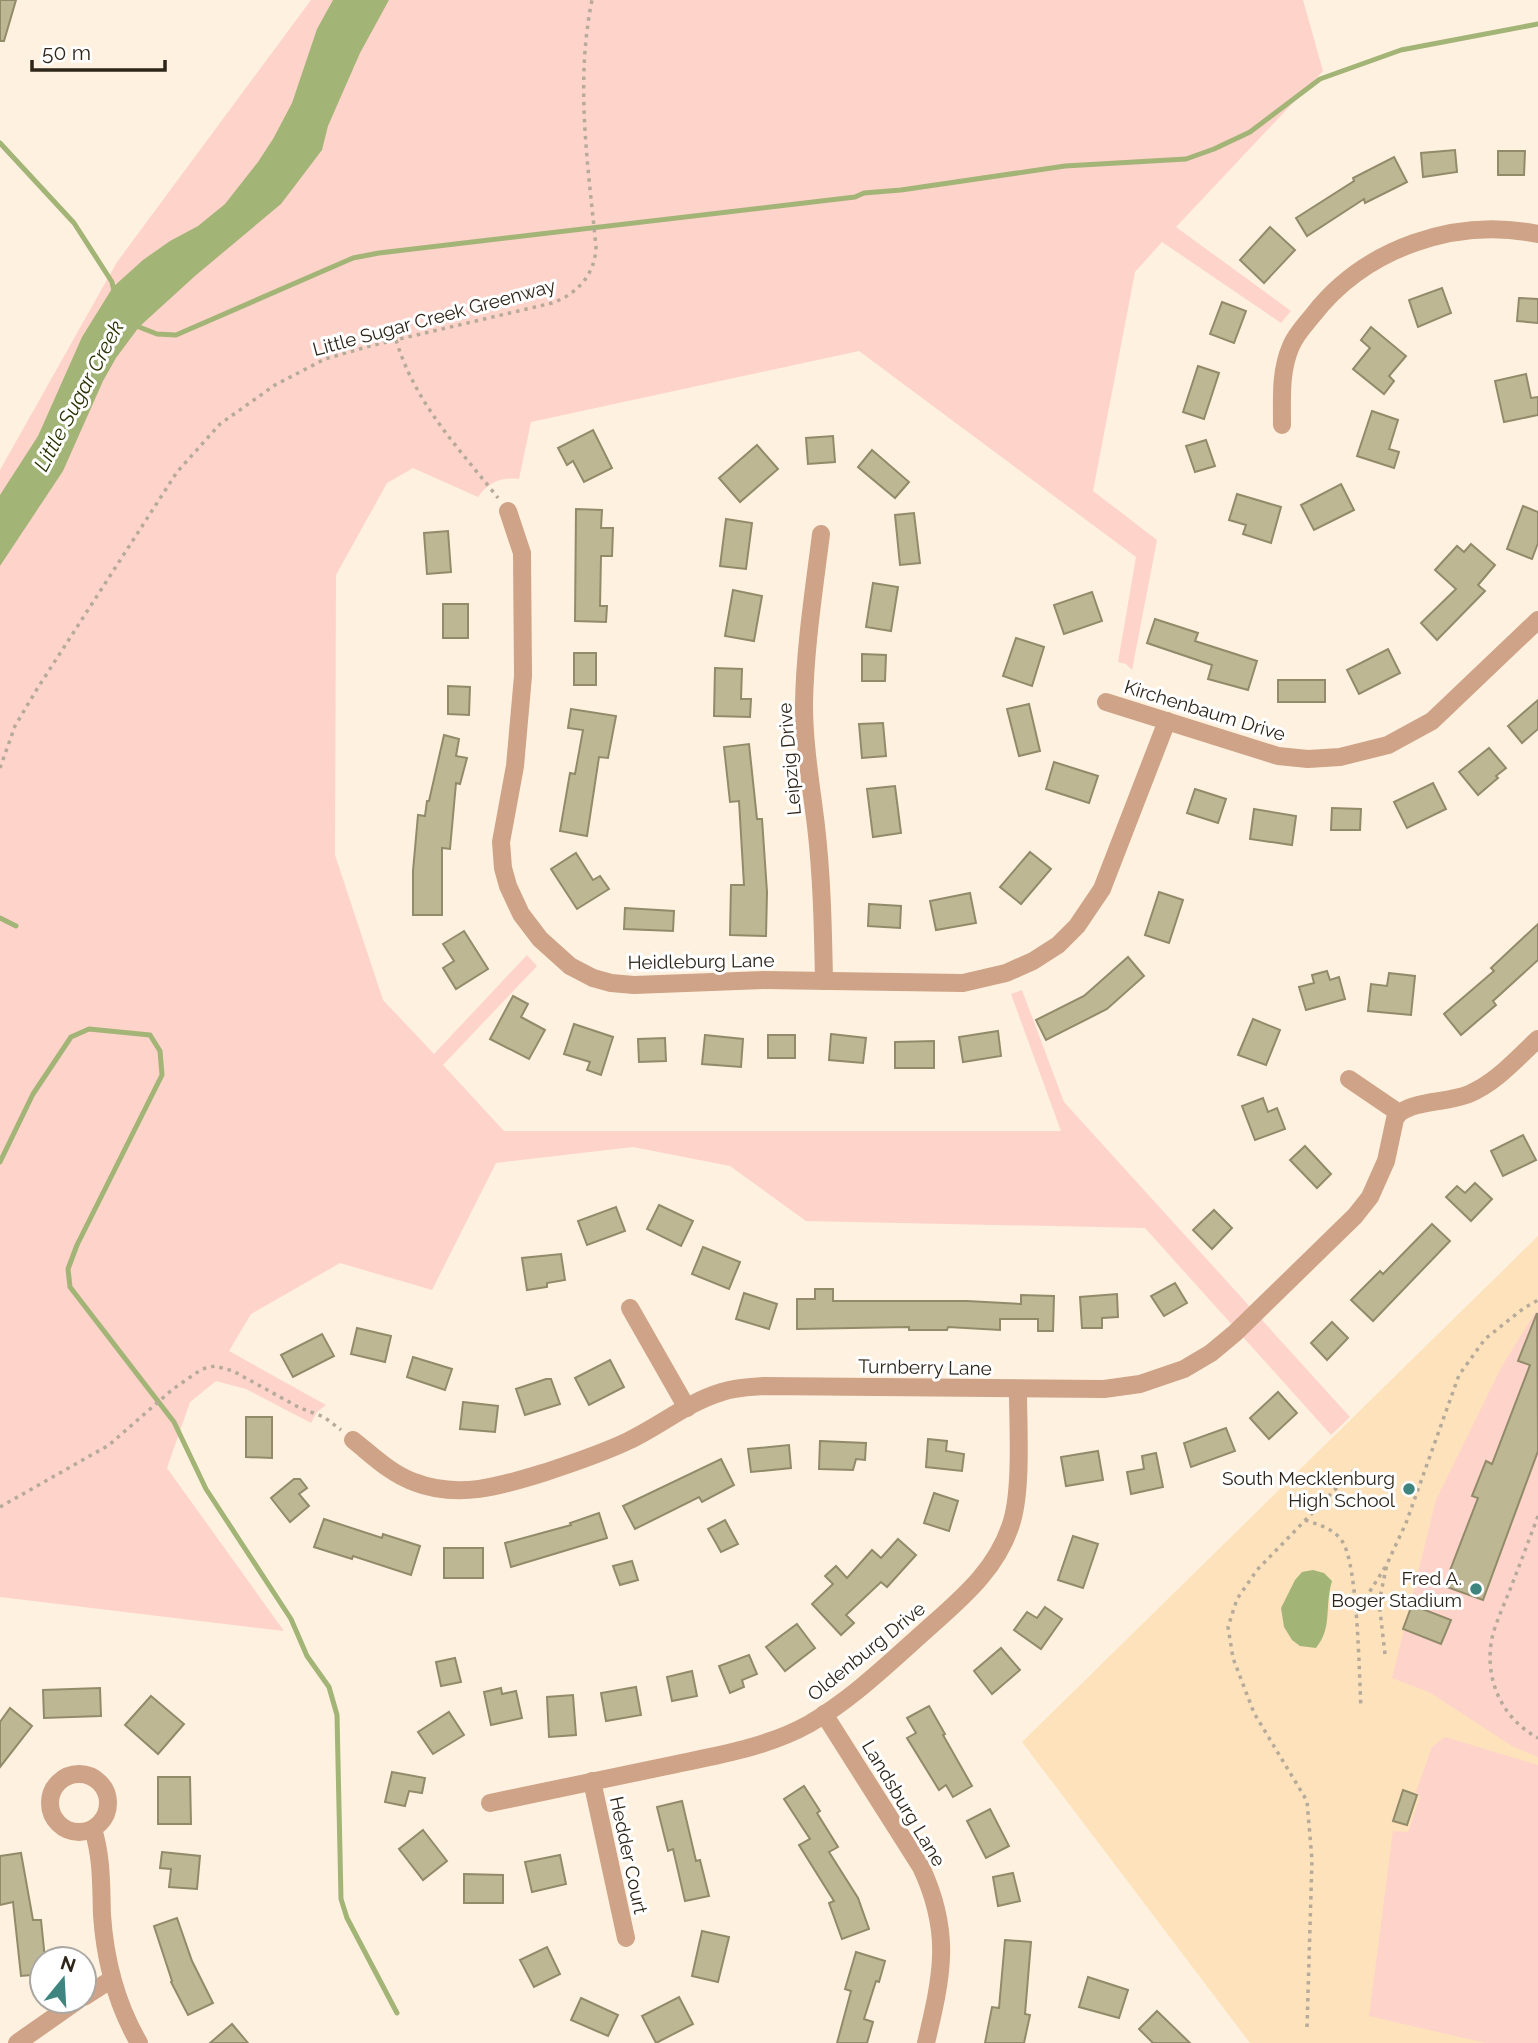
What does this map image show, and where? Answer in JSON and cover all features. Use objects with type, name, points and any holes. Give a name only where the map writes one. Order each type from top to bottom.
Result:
[{"type":"street","points":[[1282,425],[1282,380],[1292,345],[1321,305],[1342,284],[1369,264],[1398,248],[1430,237],[1489,229],[1538,234]]},
{"type":"street","name":"Heidleburg Lane","points":[[508,511],[522,554],[523,676],[515,766],[504,817],[501,855],[508,886],[521,914],[544,945],[570,966],[593,978],[634,985],[764,980],[962,982],[977,981],[1024,965],[1058,945],[1077,926],[1102,889],[1167,721]]},
{"type":"street","name":"Leipzig Drive","points":[[821,534],[807,645],[804,704],[807,764],[822,891],[824,981]]},
{"type":"street","name":"Kirchenbaum Drive","points":[[1106,702],[1278,756],[1308,760],[1340,757],[1373,750],[1403,738],[1438,715],[1538,620]]},
{"type":"street","points":[[1349,1079],[1399,1113],[1406,1108],[1468,1094],[1501,1074],[1538,1039]]},
{"type":"street","name":"Turnberry Lane","points":[[353,1440],[386,1466],[415,1483],[470,1491],[496,1487],[585,1459],[629,1441],[687,1408],[725,1391],[764,1386],[1104,1389],[1140,1384],[1184,1369],[1211,1353],[1235,1333],[1354,1216],[1370,1197],[1387,1161],[1395,1119],[1399,1113]]},
{"type":"street","points":[[630,1308],[687,1408]]},
{"type":"street","name":"Oldenburg Drive","points":[[490,1803],[717,1755],[763,1742],[807,1725],[878,1673],[970,1592],[1002,1547],[1012,1521],[1017,1495],[1018,1389]]},
{"type":"street","name":"Landsburg Lane","points":[[824,1714],[921,1867],[932,1891],[939,1917],[942,1959],[939,1988],[926,2043]]},
{"type":"street","name":"Hedder Court","points":[[592,1782],[626,1938]]},
{"type":"street","points":[[93,1829],[100,1852],[102,1917],[112,1979],[124,2014],[139,2043]]},
{"type":"street","points":[[98,1988],[112,1979]]},
{"type":"street","points":[[17,2043],[57,2015]]},
{"type":"path","name":"Little Sugar Creek Greenway","points":[[0,768],[23,710],[177,472],[209,434],[246,403],[310,365],[346,352],[560,300],[575,291],[586,279],[595,259],[583,80],[585,42],[592,0]]},
{"type":"path","points":[[396,340],[413,380],[445,435],[508,511]]},
{"type":"path","points":[[1355,1615],[1387,1564],[1406,1523],[1459,1375],[1485,1339],[1538,1300]]},
{"type":"path","points":[[0,1507],[102,1449],[173,1389],[202,1369],[215,1366],[237,1373],[300,1408],[324,1416],[353,1440]]},
{"type":"path","points":[[1307,2027],[1312,1860],[1307,1801],[1254,1713],[1233,1658],[1228,1628],[1237,1599],[1257,1570],[1355,1469]]},
{"type":"path","points":[[1538,1516],[1493,1636],[1490,1662],[1495,1691],[1508,1714],[1538,1738]]},
{"type":"path","points":[[1305,1520],[1329,1529],[1341,1539],[1349,1551],[1361,1708]]},
{"type":"path","points":[[1385,1654],[1379,1602],[1387,1564]]},
{"type":"shaded area","points":[[311,0],[1303,0],[1323,71],[1176,227],[1291,311],[1281,323],[1162,242],[1135,272],[1093,491],[1157,540],[1132,670],[1126,664],[1118,662],[1136,557],[859,351],[531,422],[519,479],[496,482],[478,497],[413,468],[387,483],[336,575],[335,855],[383,1000],[434,1054],[527,955],[537,966],[443,1065],[504,1131],[1061,1131],[1011,994],[1022,990],[1064,1102],[1350,1417],[1331,1435],[1145,1228],[806,1221],[730,1166],[633,1147],[496,1163],[432,1290],[340,1263],[251,1314],[229,1351],[326,1405],[317,1412],[311,1423],[246,1389],[216,1381],[190,1402],[167,1468],[284,1631],[0,1597],[0,470],[117,262]]},
{"type":"shaded area","name":"South Mecklenburg High School","points":[[1538,1236],[1538,2043],[1250,2043],[1022,1742]]},
{"type":"shaded area","name":"Fred A. Boger Stadium","points":[[1538,1312],[1538,1757],[1512,1746],[1429,1692],[1392,1678],[1436,1500],[1502,1366]]},
{"type":"shaded area","points":[[1445,1737],[1538,1765],[1538,2043],[1486,2043],[1369,2016],[1393,1831],[1408,1832],[1420,1797],[1416,1792],[1432,1747]]},
{"type":"water","name":"Little Sugar Creek","points":[[333,0],[389,0],[360,53],[328,126],[322,150],[281,204],[139,327],[103,381],[63,471],[0,566],[0,495],[38,436],[82,337],[113,287],[143,260],[198,226],[225,204],[258,162],[292,103],[317,29]]},
{"type":"water","points":[[1313,1570],[1324,1573],[1332,1581],[1325,1632],[1316,1648],[1300,1646],[1292,1640],[1284,1627],[1281,1608],[1295,1580],[1302,1572]]},
{"type":"building","points":[[0,0],[16,0],[4,41],[0,41]]},
{"type":"building","points":[[1455,150],[1457,172],[1423,177],[1421,153]]},
{"type":"building","points":[[1498,151],[1525,151],[1524,175],[1498,175]]},
{"type":"building","points":[[1394,157],[1407,182],[1365,203],[1364,199],[1307,236],[1296,218],[1354,181],[1353,178]]},
{"type":"building","points":[[1270,227],[1295,250],[1264,283],[1240,260]]},
{"type":"building","points":[[1442,288],[1451,313],[1418,327],[1409,300]]},
{"type":"building","points":[[1519,298],[1538,299],[1538,323],[1517,321]]},
{"type":"building","points":[[1222,302],[1246,311],[1234,343],[1210,334]]},
{"type":"building","points":[[1371,327],[1406,356],[1389,376],[1394,381],[1384,394],[1353,369],[1370,348],[1361,340]]},
{"type":"building","points":[[1198,366],[1219,373],[1204,419],[1183,412]]},
{"type":"building","points":[[1526,374],[1531,398],[1538,397],[1538,415],[1504,422],[1495,381]]},
{"type":"building","points":[[1372,411],[1398,420],[1389,449],[1399,452],[1394,468],[1357,456]]},
{"type":"building","points":[[593,430],[612,468],[584,482],[573,461],[567,465],[558,448]]},
{"type":"building","points":[[833,436],[835,462],[808,464],[806,438]]},
{"type":"building","points":[[1206,440],[1215,466],[1195,472],[1186,446]]},
{"type":"building","points":[[757,445],[778,469],[740,502],[719,478]]},
{"type":"building","points":[[872,450],[909,482],[895,498],[858,467]]},
{"type":"building","points":[[1341,484],[1354,510],[1314,530],[1301,505]]},
{"type":"building","points":[[1237,494],[1281,507],[1271,543],[1243,534],[1246,525],[1229,520]]},
{"type":"building","points":[[1523,506],[1538,512],[1538,543],[1532,559],[1507,549]]},
{"type":"building","points":[[576,509],[602,510],[601,528],[613,528],[612,556],[601,556],[600,606],[607,606],[606,622],[575,621]]},
{"type":"building","points":[[914,513],[920,563],[900,565],[895,515]]},
{"type":"building","points":[[726,519],[752,523],[746,569],[720,566]]},
{"type":"building","points":[[448,531],[451,572],[427,574],[424,533]]},
{"type":"building","points":[[1471,544],[1495,565],[1478,585],[1485,591],[1437,640],[1421,623],[1456,589],[1435,570],[1457,546],[1464,552]]},
{"type":"building","points":[[873,583],[898,587],[891,631],[866,627]]},
{"type":"building","points":[[733,590],[762,596],[754,641],[725,636]]},
{"type":"building","points":[[1092,592],[1102,621],[1064,634],[1054,605]]},
{"type":"building","points":[[443,604],[468,604],[468,638],[443,638]]},
{"type":"building","points":[[1155,619],[1198,633],[1195,641],[1257,661],[1248,690],[1208,679],[1212,665],[1147,643]]},
{"type":"building","points":[[1016,638],[1044,647],[1032,686],[1003,676]]},
{"type":"building","points":[[1388,649],[1400,673],[1359,694],[1347,670]]},
{"type":"building","points":[[574,653],[596,653],[596,685],[574,685]]},
{"type":"building","points":[[862,654],[886,655],[885,681],[862,681]]},
{"type":"building","points":[[715,668],[742,669],[741,699],[751,699],[750,717],[714,716]]},
{"type":"building","points":[[1278,680],[1325,680],[1325,702],[1278,702]]},
{"type":"building","points":[[448,686],[470,687],[469,715],[448,714]]},
{"type":"building","points":[[1538,700],[1538,729],[1522,743],[1508,726]]},
{"type":"building","points":[[1029,704],[1040,751],[1019,756],[1007,709]]},
{"type":"building","points":[[571,709],[616,716],[608,758],[599,757],[587,836],[560,831],[570,773],[575,774],[583,730],[568,728]]},
{"type":"building","points":[[883,723],[886,756],[862,758],[859,724]]},
{"type":"building","points":[[444,735],[459,739],[456,756],[467,758],[460,784],[456,783],[450,849],[442,848],[442,915],[413,915],[413,871],[418,815],[425,816]]},
{"type":"building","points":[[749,744],[757,819],[762,819],[767,892],[766,936],[730,935],[731,885],[744,885],[739,801],[730,802],[724,747]]},
{"type":"building","points":[[1489,748],[1506,768],[1478,795],[1459,772]]},
{"type":"building","points":[[1054,762],[1098,776],[1089,803],[1046,789]]},
{"type":"building","points":[[1433,783],[1446,809],[1407,828],[1394,802]]},
{"type":"building","points":[[895,786],[901,833],[873,837],[867,789]]},
{"type":"building","points":[[1195,789],[1226,799],[1218,823],[1187,813]]},
{"type":"building","points":[[1332,808],[1361,809],[1360,830],[1331,830]]},
{"type":"building","points":[[1254,809],[1296,816],[1292,845],[1250,839]]},
{"type":"building","points":[[1030,852],[1051,869],[1021,904],[1000,887]]},
{"type":"building","points":[[576,853],[593,880],[600,876],[609,889],[577,909],[551,869]]},
{"type":"building","points":[[1159,892],[1183,900],[1169,943],[1145,935]]},
{"type":"building","points":[[970,893],[976,923],[936,930],[930,901]]},
{"type":"building","points":[[869,904],[901,906],[900,928],[868,926]]},
{"type":"building","points":[[625,908],[674,911],[673,931],[624,929]]},
{"type":"building","points":[[1538,924],[1538,960],[1493,1001],[1496,1005],[1461,1035],[1444,1014],[1494,971],[1491,968]]},
{"type":"building","points":[[464,931],[488,969],[456,989],[443,968],[454,961],[443,944]]},
{"type":"building","points":[[1128,957],[1144,976],[1107,1009],[1046,1040],[1036,1020],[1084,996]]},
{"type":"building","points":[[1327,971],[1330,980],[1339,977],[1345,999],[1306,1010],[1299,987],[1314,983],[1312,975]]},
{"type":"building","points":[[1389,973],[1415,976],[1411,1015],[1368,1011],[1371,984],[1387,986]]},
{"type":"building","points":[[513,996],[528,1004],[521,1017],[545,1030],[529,1059],[490,1039]]},
{"type":"building","points":[[1253,1019],[1280,1030],[1266,1065],[1238,1055]]},
{"type":"building","points":[[574,1024],[613,1037],[601,1075],[587,1070],[590,1062],[564,1054]]},
{"type":"building","points":[[998,1031],[1001,1056],[963,1062],[959,1037]]},
{"type":"building","points":[[831,1034],[866,1038],[863,1063],[829,1060]]},
{"type":"building","points":[[705,1035],[743,1039],[741,1067],[702,1064]]},
{"type":"building","points":[[768,1035],[795,1035],[795,1058],[768,1058]]},
{"type":"building","points":[[665,1038],[666,1061],[639,1062],[638,1039]]},
{"type":"building","points":[[934,1041],[934,1068],[895,1068],[895,1042]]},
{"type":"building","points":[[1263,1098],[1268,1112],[1277,1108],[1285,1129],[1255,1140],[1242,1106]]},
{"type":"building","points":[[1523,1135],[1536,1160],[1503,1176],[1491,1151]]},
{"type":"building","points":[[1305,1146],[1331,1174],[1317,1188],[1290,1160]]},
{"type":"building","points":[[1475,1183],[1492,1199],[1471,1221],[1446,1197],[1457,1186],[1465,1193]]},
{"type":"building","points":[[659,1205],[693,1221],[681,1246],[647,1229]]},
{"type":"building","points":[[616,1207],[625,1231],[587,1245],[578,1221]]},
{"type":"building","points":[[1214,1210],[1232,1228],[1212,1249],[1193,1230]]},
{"type":"building","points":[[1432,1224],[1450,1241],[1373,1321],[1351,1300],[1380,1271],[1383,1274]]},
{"type":"building","points":[[703,1247],[740,1262],[729,1289],[692,1274]]},
{"type":"building","points":[[561,1254],[565,1280],[547,1283],[547,1287],[527,1290],[522,1258]]},
{"type":"building","points":[[1175,1283],[1187,1303],[1164,1316],[1151,1296]]},
{"type":"building","points":[[815,1289],[833,1289],[833,1301],[967,1301],[1021,1304],[1021,1295],[1054,1296],[1053,1331],[1038,1331],[1038,1319],[1000,1319],[1000,1330],[948,1327],[947,1330],[909,1330],[909,1327],[797,1329],[797,1299],[815,1299]]},
{"type":"building","points":[[744,1293],[777,1304],[769,1329],[736,1319]]},
{"type":"building","points":[[1117,1294],[1118,1317],[1102,1318],[1102,1328],[1082,1328],[1080,1297]]},
{"type":"building","points":[[1537,1313],[1538,1451],[1483,1600],[1444,1586],[1478,1498],[1472,1496],[1486,1461],[1492,1464],[1530,1365],[1518,1361]]},
{"type":"building","points":[[1332,1322],[1348,1338],[1327,1360],[1311,1343]]},
{"type":"building","points":[[357,1328],[391,1336],[385,1362],[351,1354]]},
{"type":"building","points":[[322,1334],[334,1356],[293,1377],[281,1355]]},
{"type":"building","points":[[413,1357],[452,1369],[445,1390],[407,1377]]},
{"type":"building","points":[[610,1360],[624,1387],[589,1405],[575,1378]]},
{"type":"building","points":[[551,1379],[560,1404],[525,1415],[516,1389]]},
{"type":"building","points":[[1278,1392],[1297,1413],[1269,1439],[1250,1418]]},
{"type":"building","points":[[463,1402],[498,1406],[495,1432],[460,1429]]},
{"type":"building","points":[[246,1417],[272,1417],[272,1458],[246,1457]]},
{"type":"building","points":[[1226,1428],[1235,1451],[1191,1467],[1184,1443]]},
{"type":"building","points":[[928,1439],[947,1441],[946,1451],[964,1454],[962,1471],[926,1467]]},
{"type":"building","points":[[820,1441],[866,1443],[865,1460],[856,1459],[853,1470],[819,1469]]},
{"type":"building","points":[[789,1445],[791,1468],[751,1472],[748,1449]]},
{"type":"building","points":[[1098,1451],[1103,1480],[1066,1486],[1061,1457]]},
{"type":"building","points":[[1156,1453],[1163,1487],[1131,1494],[1127,1472],[1144,1469],[1142,1456]]},
{"type":"building","points":[[721,1459],[734,1485],[702,1502],[699,1497],[635,1529],[623,1506]]},
{"type":"building","points":[[294,1479],[300,1479],[307,1488],[299,1494],[309,1506],[290,1522],[271,1498]]},
{"type":"building","points":[[934,1493],[958,1501],[949,1531],[924,1523]]},
{"type":"building","points":[[599,1513],[607,1538],[511,1567],[505,1543],[571,1525],[570,1523]]},
{"type":"building","points":[[324,1519],[382,1538],[383,1534],[420,1546],[411,1575],[353,1556],[352,1559],[314,1547]]},
{"type":"building","points":[[725,1520],[738,1544],[721,1552],[708,1529]]},
{"type":"building","points":[[1073,1536],[1098,1544],[1083,1588],[1058,1580]]},
{"type":"building","points":[[898,1539],[916,1555],[887,1587],[881,1582],[846,1615],[854,1623],[841,1635],[812,1604],[833,1584],[825,1576],[836,1566],[847,1578],[872,1550],[881,1558]]},
{"type":"building","points":[[444,1548],[483,1548],[483,1578],[444,1578]]},
{"type":"building","points":[[632,1561],[638,1580],[620,1585],[613,1566]]},
{"type":"building","points":[[1412,1605],[1451,1620],[1441,1644],[1403,1629]]},
{"type":"building","points":[[1045,1607],[1062,1619],[1041,1649],[1014,1630],[1027,1612],[1037,1618]]},
{"type":"building","points":[[797,1624],[815,1648],[785,1671],[766,1647]]},
{"type":"building","points":[[1001,1648],[1020,1670],[992,1694],[974,1671]]},
{"type":"building","points":[[749,1655],[757,1674],[742,1680],[744,1687],[730,1693],[719,1666]]},
{"type":"building","points":[[455,1658],[461,1682],[441,1686],[436,1662]]},
{"type":"building","points":[[692,1671],[697,1696],[672,1701],[667,1677]]},
{"type":"building","points":[[636,1687],[641,1715],[606,1721],[601,1693]]},
{"type":"building","points":[[100,1688],[101,1716],[44,1718],[43,1690]]},
{"type":"building","points":[[501,1688],[502,1694],[516,1691],[522,1718],[491,1725],[484,1692]]},
{"type":"building","points":[[573,1695],[576,1735],[549,1737],[547,1697]]},
{"type":"building","points":[[151,1696],[184,1724],[158,1754],[125,1725]]},
{"type":"building","points":[[929,1706],[972,1786],[953,1797],[946,1785],[939,1790],[907,1738],[916,1733],[907,1718]]},
{"type":"building","points":[[10,1708],[32,1726],[0,1767],[0,1722]]},
{"type":"building","points":[[449,1712],[464,1735],[433,1754],[418,1732]]},
{"type":"building","points":[[392,1772],[425,1778],[422,1793],[409,1791],[405,1806],[385,1802]]},
{"type":"building","points":[[158,1777],[190,1777],[191,1824],[158,1824]]},
{"type":"building","points":[[804,1786],[838,1847],[829,1852],[858,1898],[869,1929],[842,1939],[829,1903],[834,1901],[799,1845],[810,1839],[784,1799]]},
{"type":"building","points":[[1403,1790],[1417,1795],[1407,1825],[1393,1821]]},
{"type":"building","points":[[682,1801],[696,1861],[700,1860],[709,1896],[685,1901],[673,1849],[668,1851],[657,1807]]},
{"type":"building","points":[[990,1809],[1009,1846],[986,1858],[967,1821]]},
{"type":"building","points":[[423,1830],[447,1861],[423,1880],[399,1849]]},
{"type":"building","points":[[162,1852],[200,1856],[197,1889],[169,1887],[171,1869],[160,1868]]},
{"type":"building","points":[[21,1853],[33,1920],[41,1920],[44,1945],[28,1945],[28,1975],[21,1976],[13,1902],[0,1905],[0,1856]]},
{"type":"building","points":[[560,1855],[566,1884],[532,1892],[525,1862]]},
{"type":"building","points":[[1013,1873],[1020,1901],[998,1906],[993,1877]]},
{"type":"building","points":[[464,1874],[503,1875],[503,1903],[464,1903]]},
{"type":"building","points":[[177,1918],[192,1961],[213,2003],[188,2015],[171,1982],[154,1926]]},
{"type":"building","points":[[702,1931],[729,1937],[718,1982],[692,1976]]},
{"type":"building","points":[[1005,1940],[1031,1942],[1025,2014],[1030,2015],[1024,2043],[985,2043],[992,2007],[999,2008]]},
{"type":"building","points":[[547,1947],[560,1974],[534,1987],[520,1960]]},
{"type":"building","points":[[856,1952],[885,1961],[864,2019],[873,2022],[867,2043],[837,2043],[851,1991],[845,1989]]},
{"type":"building","points":[[1088,1977],[1128,1990],[1119,2018],[1079,2007]]},
{"type":"building","points":[[679,1997],[693,2024],[656,2043],[642,2016]]},
{"type":"building","points":[[581,1998],[618,2015],[608,2036],[571,2020]]},
{"type":"building","points":[[1157,2011],[1190,2043],[1153,2043],[1139,2029]]},
{"type":"building","points":[[232,2024],[248,2043],[210,2043]]},
{"type":"waterway","name":"Little Sugar Creek","points":[[134,325],[157,334],[176,335],[353,258],[379,253],[855,197],[864,193],[1065,166],[1186,159],[1250,132],[1320,79],[1401,50],[1538,24]]},
{"type":"waterway","points":[[0,143],[74,223],[112,282],[114,291]]},
{"type":"waterway","points":[[0,918],[16,926]]},
{"type":"waterway","points":[[0,1162],[33,1094],[71,1037],[89,1029],[150,1035],[160,1051],[162,1075],[77,1245],[68,1269],[70,1287],[174,1422],[206,1489],[291,1619],[307,1656],[329,1687],[337,1715],[341,1899],[347,1918],[397,2013]]},
{"type":"place","name":"South Mecklenburg High School","points":[[1409,1489]]},
{"type":"place","name":"Fred A. Boger Stadium","points":[[1476,1589]]}]
